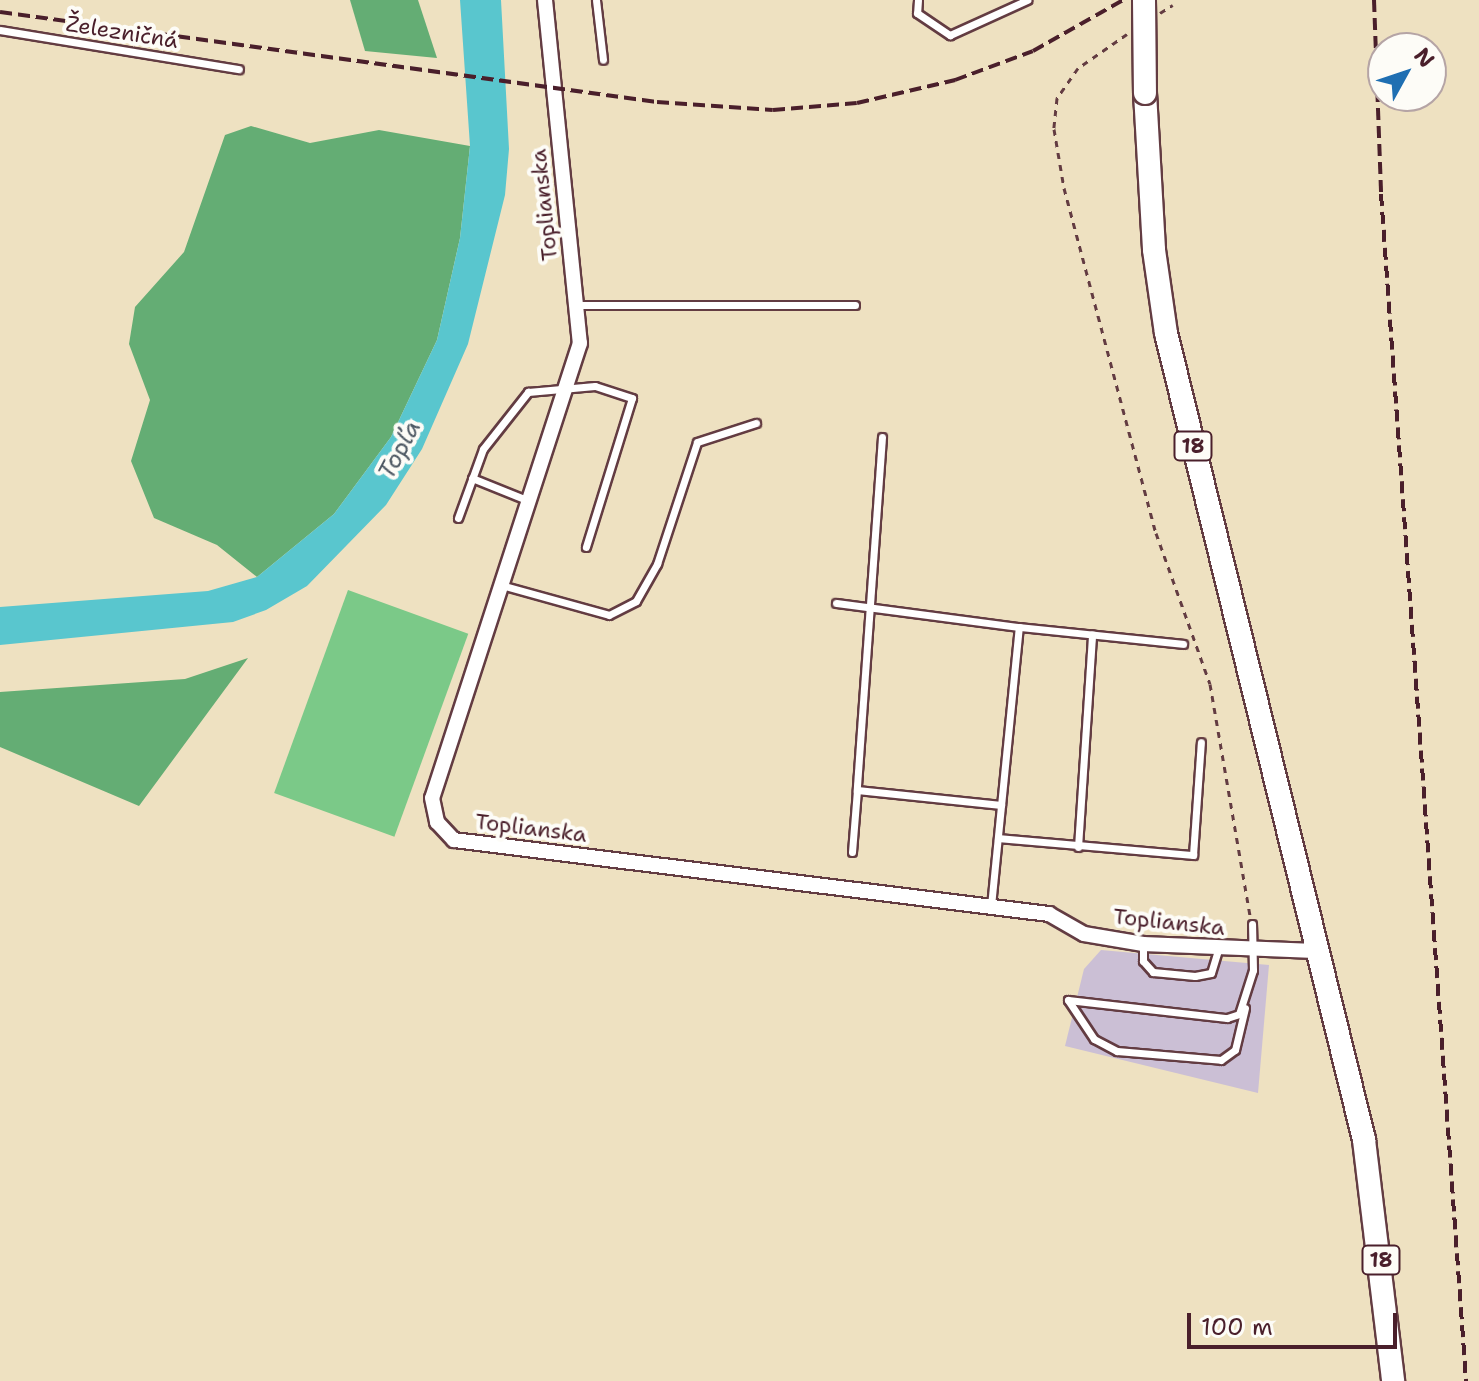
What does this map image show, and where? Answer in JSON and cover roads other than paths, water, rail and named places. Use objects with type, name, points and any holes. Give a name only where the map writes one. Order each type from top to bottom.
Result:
[{"type":"main road","name":"18","points":[[1146,10],[1145,93],[1154,250],[1166,333],[1321,951],[1364,1140],[1393,1381]]},
{"type":"street","name":"Toplianska","points":[[545,0],[580,343],[432,798],[437,822],[454,840],[1049,914],[1084,934],[1143,944],[1218,950],[1321,951]]},
{"type":"lane","points":[[596,0],[603,60]]},
{"type":"lane","points":[[918,0],[917,13],[950,35],[1027,0]]},
{"type":"lane","name":"Železničná","points":[[0,30],[239,69]]},
{"type":"lane","points":[[576,305],[855,305]]},
{"type":"lane","points":[[458,518],[483,449],[528,392],[595,386],[632,398],[586,547]]},
{"type":"lane","points":[[501,585],[609,615],[636,601],[657,564],[697,442],[756,423]]},
{"type":"lane","points":[[852,852],[882,437]]},
{"type":"lane","points":[[472,478],[529,501]]},
{"type":"lane","points":[[836,603],[1183,644]]},
{"type":"lane","points":[[991,906],[1019,627]]},
{"type":"lane","points":[[1078,847],[1092,634]]},
{"type":"lane","points":[[998,838],[1193,855],[1201,742]]},
{"type":"lane","points":[[857,790],[1001,805]]},
{"type":"lane","points":[[1246,1003],[1227,1018],[1068,1000],[1094,1039],[1117,1051],[1221,1060],[1235,1050],[1246,1003],[1256,951],[1252,924]]},
{"type":"lane","points":[[1143,944],[1143,961],[1153,972],[1195,976],[1211,973],[1218,950]]},
{"type":"water","name":"Topľa","points":[[460,0],[501,0],[509,149],[505,195],[468,344],[422,449],[386,505],[307,586],[266,610],[233,622],[0,645],[0,607],[208,591],[257,577],[334,514],[391,437],[437,340],[460,238],[470,146]]},
{"type":"railway","points":[[0,12],[657,102],[773,110],[857,103],[955,80],[1033,51],[1123,0]]},
{"type":"railway","points":[[1374,0],[1381,194],[1466,1381]]}]
